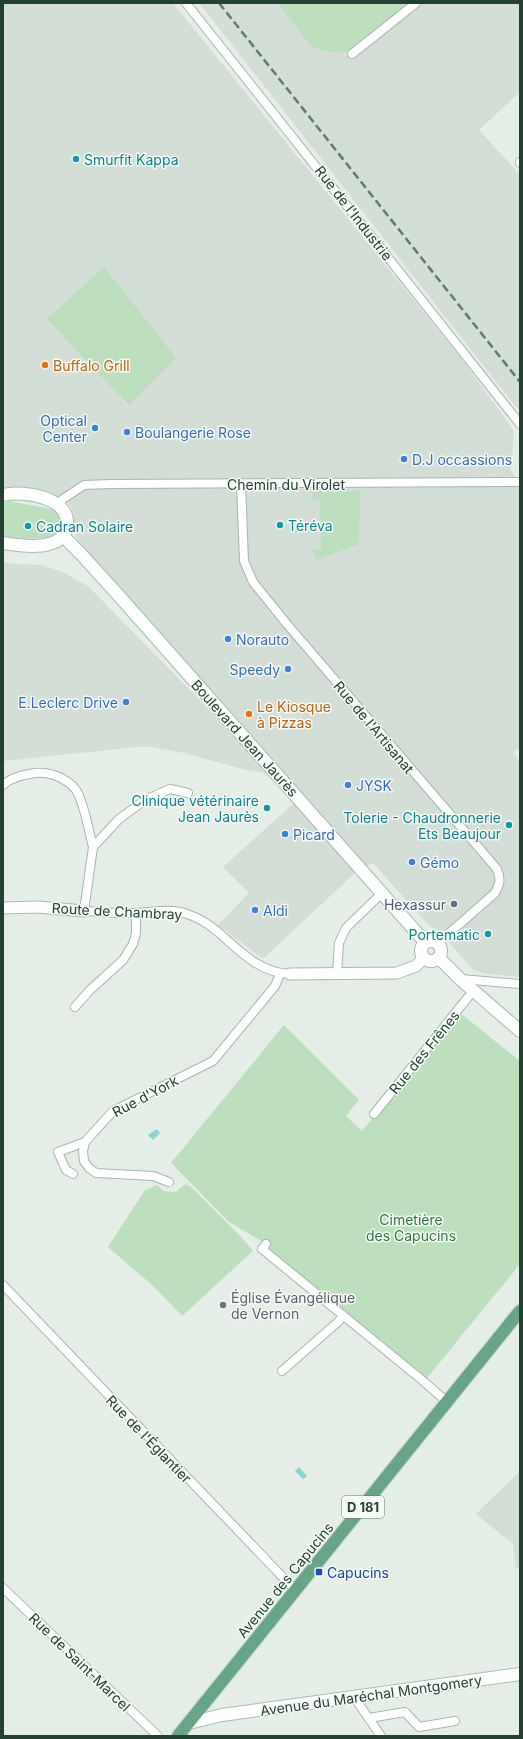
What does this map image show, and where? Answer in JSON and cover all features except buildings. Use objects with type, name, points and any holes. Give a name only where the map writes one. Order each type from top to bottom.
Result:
[{"type":"main road","points":[[3,495],[27,495],[54,501],[64,508],[67,514],[68,523],[63,536],[59,540],[48,545],[3,543]]},
{"type":"main road","name":"Boulevard Jean Jaurès","points":[[63,536],[120,597],[425,942]]},
{"type":"main road","points":[[431,940],[438,943],[442,952],[439,958],[431,961],[424,958],[421,950],[425,942],[431,940]]},
{"type":"main road","points":[[439,958],[460,979],[520,1031]]},
{"type":"main road","name":"Avenue des Capucins","points":[[178,1736],[296,1592],[520,1311]]},
{"type":"main road","name":"Avenue du Maréchal Montgomery","points":[[189,1723],[222,1715],[520,1674]]},
{"type":"main road","points":[[206,1701],[222,1715]]},
{"type":"street","name":"Rue de l'Industrie","points":[[186,3],[520,424]]},
{"type":"street","points":[[352,54],[416,3]]},
{"type":"street","name":"Chemin du Virolet","points":[[59,504],[84,485],[520,482]]},
{"type":"street","name":"Rue de l'Artisanat","points":[[241,484],[244,562],[253,582],[292,630],[497,869],[500,876],[500,884],[495,893],[438,943]]},
{"type":"street","points":[[3,785],[8,780],[23,775],[42,772],[54,775],[66,781],[76,791],[93,847],[84,911]]},
{"type":"street","points":[[93,847],[119,819],[145,800],[170,789],[188,793]]},
{"type":"street","points":[[337,974],[339,943],[346,928],[382,893]]},
{"type":"street","name":"Route de Chambray","points":[[3,908],[38,907],[109,913],[166,911],[186,913],[202,920],[250,960],[267,970],[285,974],[397,974],[416,966],[424,958]]},
{"type":"street","points":[[75,1007],[89,991],[123,960],[133,944],[136,933],[136,913]]},
{"type":"street","name":"Rue d'York","points":[[85,1142],[113,1110],[213,1061],[285,974]]},
{"type":"street","points":[[460,979],[520,984]]},
{"type":"street","name":"Rue des Frênes","points":[[374,1114],[474,990]]},
{"type":"street","points":[[73,1174],[66,1170],[58,1152],[85,1142]]},
{"type":"street","points":[[85,1142],[83,1151],[84,1161],[89,1168],[96,1173],[153,1176],[169,1182]]},
{"type":"street","points":[[266,1244],[262,1249],[447,1402]]},
{"type":"street","name":"Rue de l'Églantier","points":[[3,1285],[296,1592]]},
{"type":"street","points":[[282,1371],[339,1321],[343,1315]]},
{"type":"street","name":"Rue de Saint-Marcel","points":[[3,1588],[158,1736]]},
{"type":"street","points":[[354,1697],[381,1736]]},
{"type":"street","points":[[368,1718],[405,1712],[419,1727],[455,1721]]},
{"type":"shaded area","points":[[3,3],[173,3],[464,362],[514,431],[511,470],[520,484],[520,747],[513,753],[520,762],[520,977],[487,974],[473,970],[437,929],[430,927],[373,863],[357,871],[264,958],[218,925],[249,893],[223,867],[295,802],[265,773],[246,770],[184,753],[153,747],[137,747],[3,761],[3,563],[41,565],[61,571],[88,586],[237,738],[79,544],[75,534],[73,511],[69,503],[56,497],[15,488],[10,487],[3,489]],"holes":[[[176,358],[128,406],[93,367]]]},
{"type":"shaded area","points":[[199,3],[520,3],[520,92],[479,130],[520,175],[520,412]]},
{"type":"shaded area","points":[[520,1471],[520,1567],[516,1569],[513,1544],[476,1514]]},
{"type":"green space","points":[[278,3],[403,3],[406,6],[344,53],[329,52],[312,47]]},
{"type":"green space","points":[[104,267],[176,358],[129,406],[47,319]]},
{"type":"green space","points":[[313,491],[360,491],[359,544],[316,560],[313,550],[321,550],[320,500],[311,499]]},
{"type":"green space","points":[[9,501],[55,510],[60,515],[62,522],[60,529],[52,536],[39,538],[15,538],[3,536],[3,503]]},
{"type":"green space","name":"Cimetière des Capucins","points":[[459,1012],[520,1061],[520,1264],[427,1378],[270,1251],[270,1246],[229,1222],[171,1163],[284,1025],[359,1100],[346,1116],[362,1131]]},
{"type":"green space","points":[[185,1184],[190,1186],[253,1251],[182,1316],[153,1286],[108,1247],[145,1190],[157,1185],[163,1191],[176,1192]]},
{"type":"water","points":[[155,1130],[158,1130],[160,1133],[153,1140],[148,1135]]},
{"type":"water","points":[[299,1467],[307,1476],[303,1479],[295,1471]]},
{"type":"railway","points":[[219,3],[520,382]]},
{"type":"place","name":"Smurfit Kappa","points":[[76,159]]},
{"type":"place","name":"Buffalo Grill","points":[[45,365]]},
{"type":"place","name":"Optical Center","points":[[95,428]]},
{"type":"place","name":"Boulangerie Rose","points":[[127,432]]},
{"type":"place","name":"D.J occassions","points":[[404,459]]},
{"type":"place","name":"Téréva","points":[[280,525]]},
{"type":"place","name":"Cadran Solaire","points":[[28,526]]},
{"type":"place","name":"Norauto","points":[[228,639]]},
{"type":"place","name":"Speedy","points":[[288,669]]},
{"type":"place","name":"E.Leclerc Drive","points":[[126,702]]},
{"type":"place","name":"Le Kiosque à Pizzas","points":[[249,714]]},
{"type":"place","name":"JYSK","points":[[348,785]]},
{"type":"place","name":"Clinique vétérinaire Jean Jaurès","points":[[267,808]]},
{"type":"place","name":"Tolerie - Chaudronnerie Ets Beaujour","points":[[509,825]]},
{"type":"place","name":"Picard","points":[[285,834]]},
{"type":"place","name":"Gémo","points":[[412,862]]},
{"type":"place","name":"Hexassur","points":[[454,904]]},
{"type":"place","name":"Aldi","points":[[255,910]]},
{"type":"place","name":"Portematic","points":[[488,934]]},
{"type":"place","name":"Église Évangélique de Vernon","points":[[223,1305]]},
{"type":"place","name":"Capucins","points":[[319,1572]]}]
